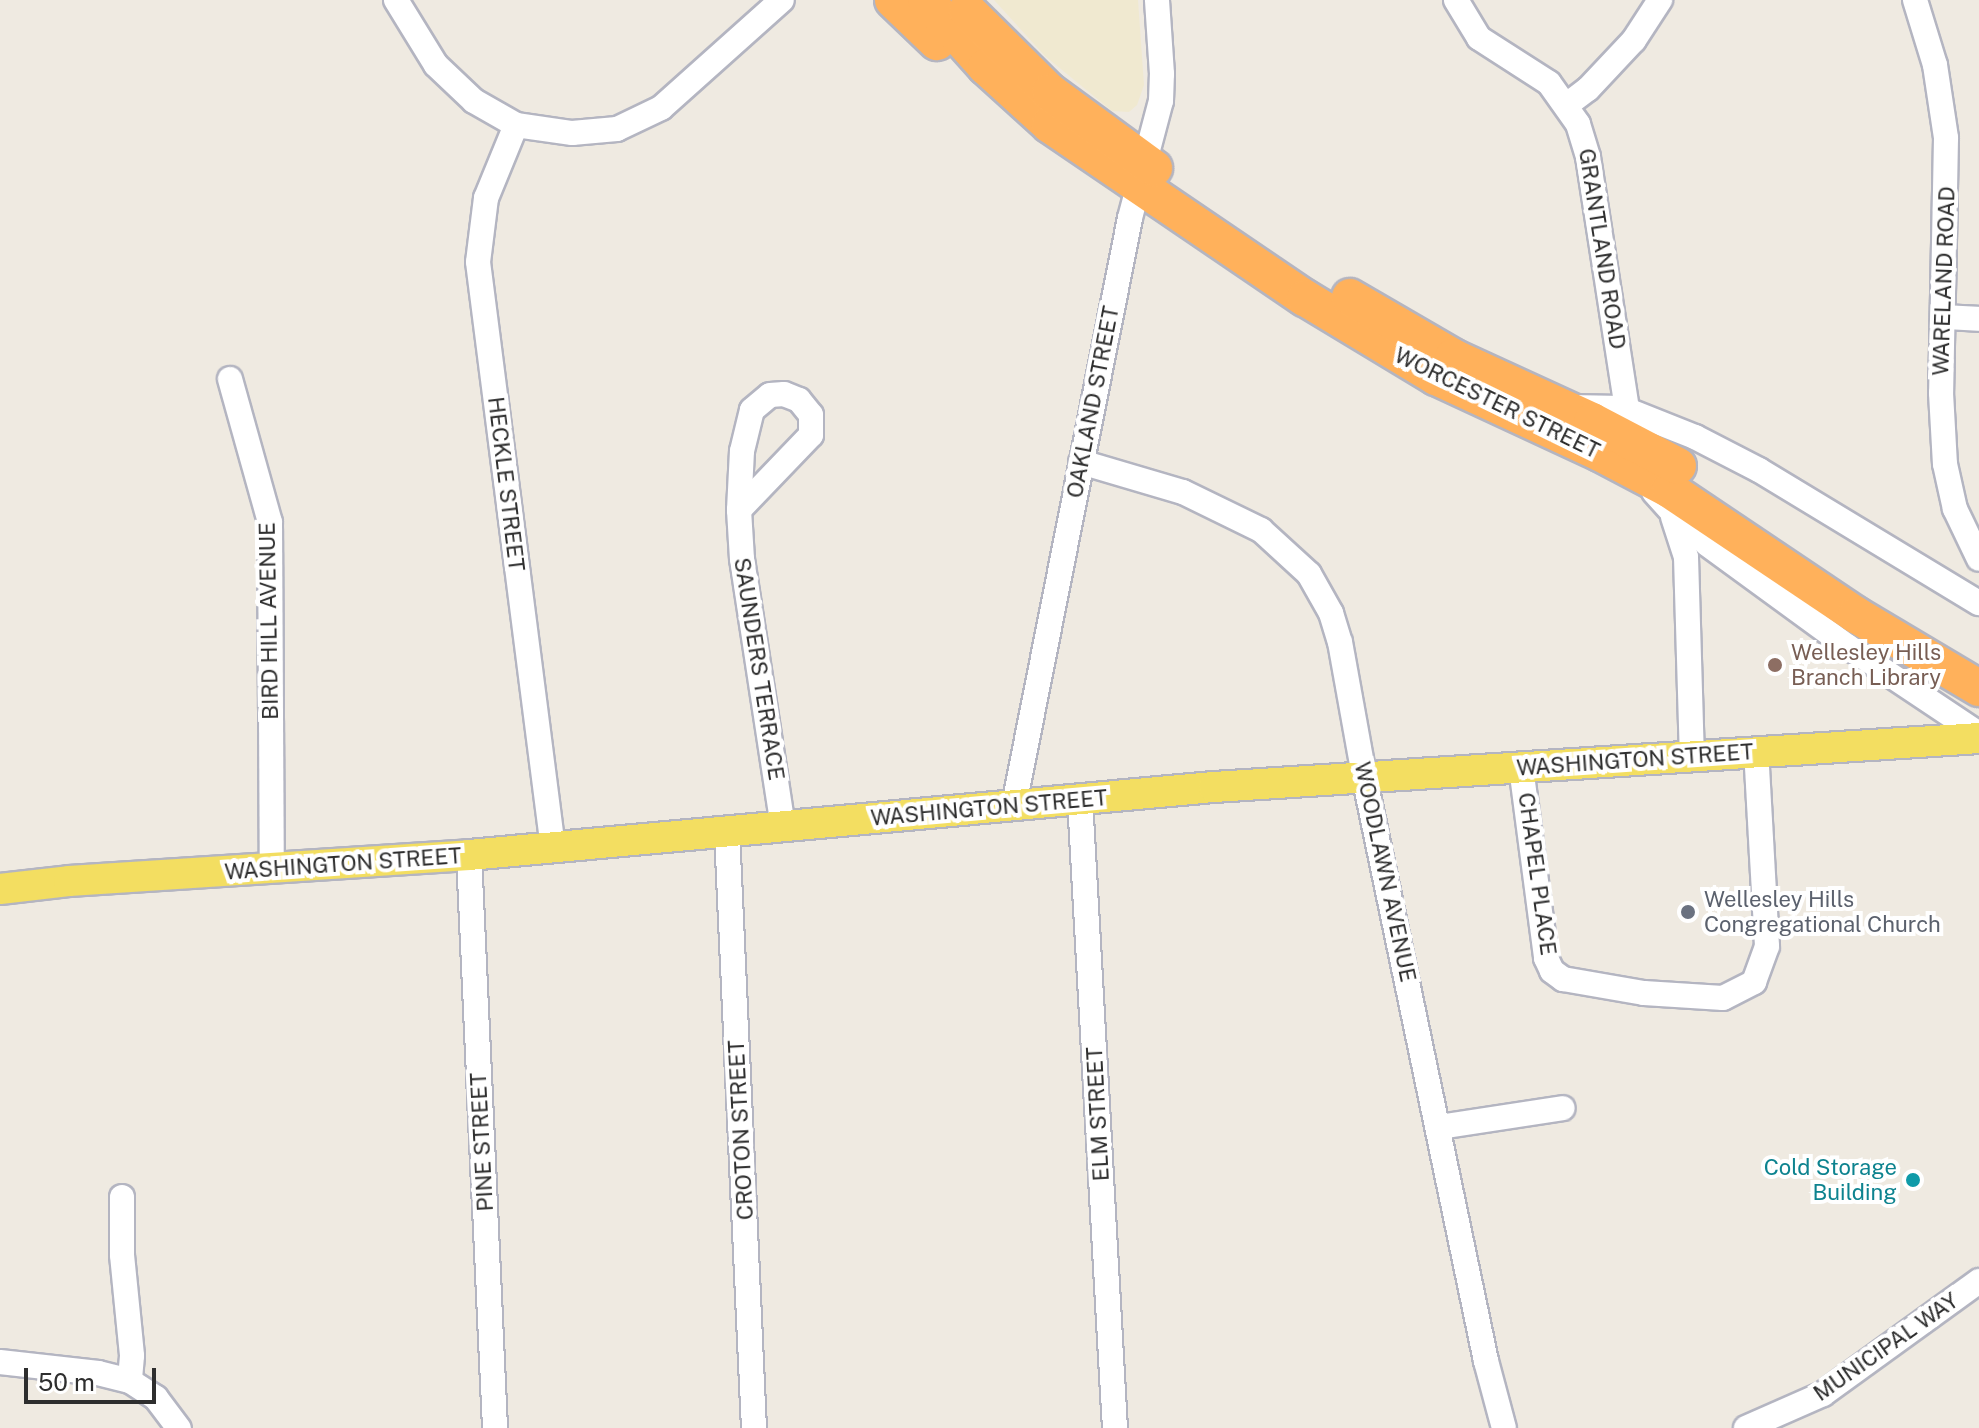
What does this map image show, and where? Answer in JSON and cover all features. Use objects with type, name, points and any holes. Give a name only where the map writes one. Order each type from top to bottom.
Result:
[{"type":"highway","points":[[893,0],[987,85],[1092,157]]},
{"type":"highway","name":"WORCESTER STREET","points":[[926,0],[1009,89],[1092,157],[1141,175],[1398,327],[1477,369],[1564,407],[1700,479],[1874,597],[1979,659]]},
{"type":"highway","name":"WORCESTER STREET","points":[[959,0],[1050,92],[1141,175],[1408,362],[1634,470],[1726,525],[1882,632],[1979,688]]},
{"type":"main road","name":"WASHINGTON STREET","points":[[0,889],[69,881],[469,855],[1364,776],[1979,736]]},
{"type":"street","points":[[396,0],[427,53],[454,84],[484,109],[516,125],[559,133],[597,132],[626,126],[676,97],[782,0]]},
{"type":"street","name":"OAKLAND STREET","points":[[1014,805],[1081,462],[1141,175],[1162,94],[1157,0]]},
{"type":"street","name":"GRANTLAND ROAD","points":[[1456,0],[1479,38],[1541,77],[1568,104],[1588,157],[1627,410]]},
{"type":"street","points":[[1568,104],[1588,89],[1634,40],[1660,0]]},
{"type":"street","name":"WARELAND ROAD","points":[[1915,0],[1935,65],[1945,119],[1945,317],[1940,410],[1945,464],[1960,522],[1979,559]]},
{"type":"street","name":"HECKLE STREET","points":[[516,125],[486,198],[478,262],[553,848]]},
{"type":"street","points":[[1945,317],[1979,319]]},
{"type":"street","name":"BIRD HILL AVENUE","points":[[230,379],[269,514],[272,869]]},
{"type":"street","points":[[1564,407],[1627,410],[1695,437],[1759,470],[1979,603]]},
{"type":"street","name":"WOODLAWN AVENUE","points":[[1081,462],[1162,485],[1226,511],[1261,530],[1299,562],[1318,586],[1336,627],[1486,1361],[1504,1428]]},
{"type":"street","points":[[1634,470],[1696,536],[1979,736]]},
{"type":"street","points":[[1666,505],[1686,557],[1692,756]]},
{"type":"street","name":"SAUNDERS TERRACE","points":[[739,510],[742,559],[783,827]]},
{"type":"street","points":[[1686,557],[1717,564],[1778,596]]},
{"type":"street","name":"CHAPEL PLACE","points":[[1521,767],[1546,958],[1552,971],[1563,979],[1644,993],[1723,998],[1754,982],[1767,946],[1756,752]]},
{"type":"street","name":"ELM STREET","points":[[1080,799],[1115,1428]]},
{"type":"street","name":"CROTON STREET","points":[[727,832],[754,1428]]},
{"type":"street","name":"PINE STREET","points":[[469,855],[495,1428]]},
{"type":"street","points":[[1439,1127],[1563,1108]]},
{"type":"street","points":[[122,1197],[121,1243],[132,1356],[130,1381]]},
{"type":"street","name":"MUNICIPAL WAY","points":[[1746,1428],[1823,1394],[1979,1281]]},
{"type":"street","points":[[0,1362],[98,1373],[130,1381],[156,1398],[179,1428]]},
{"type":"shaded area","points":[[994,0],[1138,0],[1144,85],[1137,105],[1129,112],[1112,111],[1045,56]]},
{"type":"place","name":"Wellesley Hills Branch Library","points":[[1775,665]]},
{"type":"place","name":"Wellesley Hills Congregational Church","points":[[1688,912]]},
{"type":"place","name":"Cold Storage Building","points":[[1913,1180]]}]
